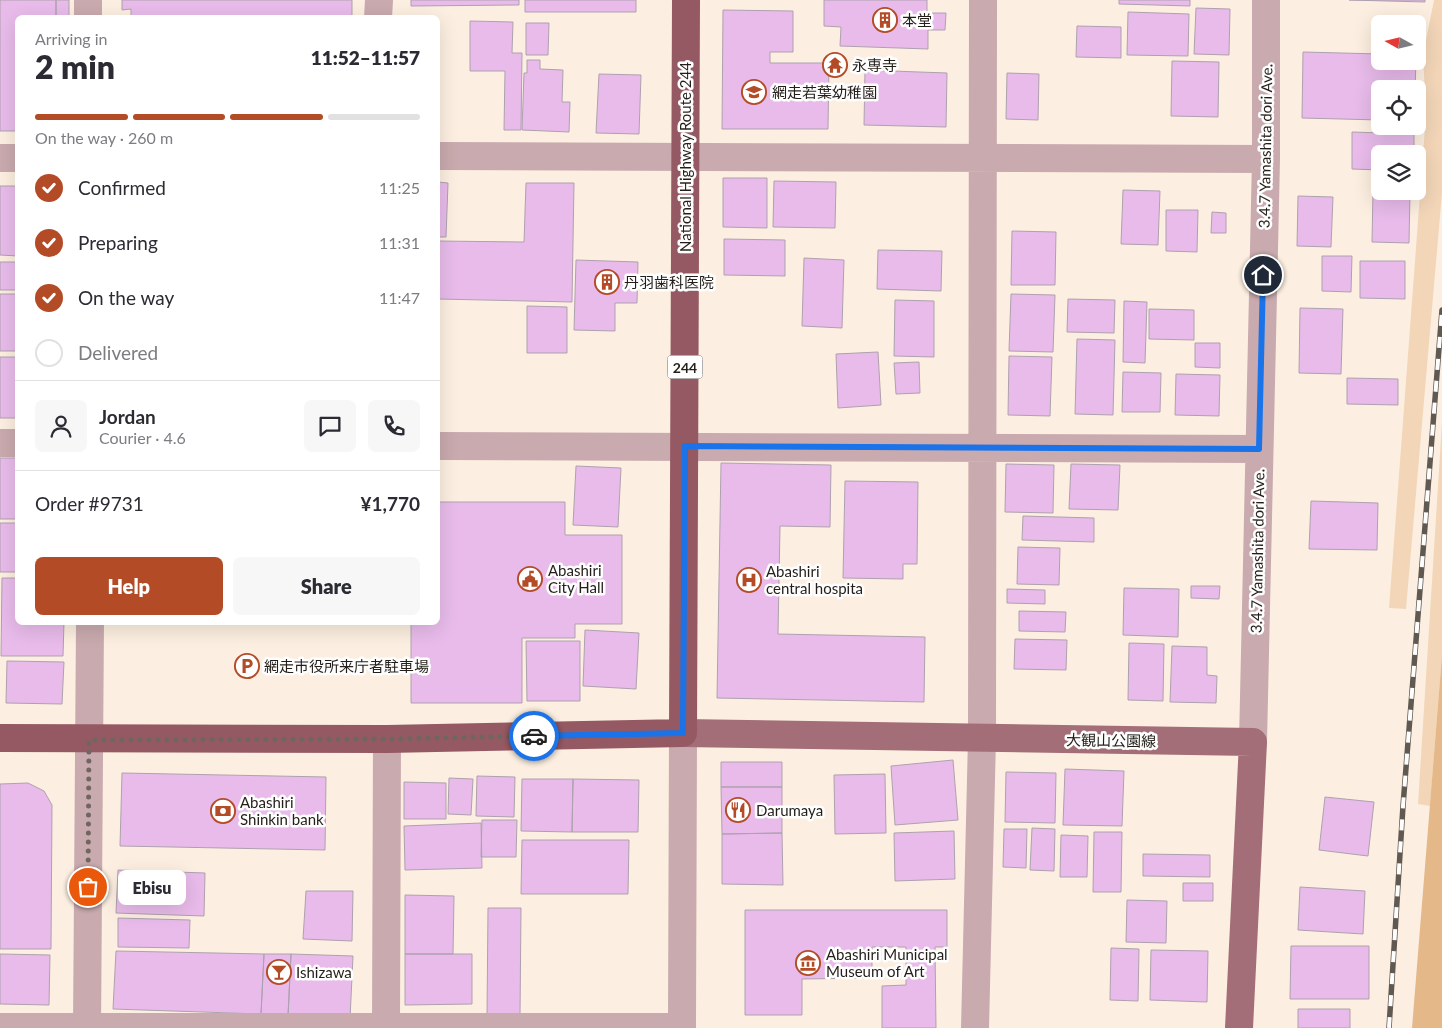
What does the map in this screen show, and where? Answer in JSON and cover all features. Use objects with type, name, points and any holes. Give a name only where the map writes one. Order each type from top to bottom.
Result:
[{"type":"highway","name":"National Highway Route 244","points":[[683,733],[686,0]]},
{"type":"highway","points":[[0,738],[89,740],[387,739],[683,733]]},
{"type":"main road","name":"大観山公園線","points":[[683,733],[1254,742]]},
{"type":"main road","points":[[1238,1028],[1254,742]]},
{"type":"street","points":[[88,0],[88,15]]},
{"type":"street","points":[[378,15],[379,0]]},
{"type":"street","points":[[975,1028],[982,738],[984,0]]},
{"type":"street","name":"3.4.7 Yamashita dori Ave.","points":[[1254,742],[1266,159],[1266,0]]},
{"type":"street","points":[[440,156],[1266,159]]},
{"type":"street","points":[[0,158],[15,158]]},
{"type":"street","points":[[0,443],[15,443]]},
{"type":"street","points":[[440,446],[1259,449]]},
{"type":"street","points":[[87,1028],[90,625]]},
{"type":"street","points":[[0,1027],[682,1028],[683,733]]},
{"type":"street","points":[[386,1028],[387,739]]},
{"type":"shaded area","points":[[1434,0],[1442,0],[1442,193],[1406,609],[1389,608],[1420,200],[1426,200],[1426,145],[1424,145],[1424,135],[1426,135],[1426,80],[1424,80],[1424,70],[1426,70],[1426,40]]},
{"type":"shaded area","points":[[1442,422],[1442,655],[1430,806],[1418,804]]},
{"type":"shaded area","points":[[1442,655],[1442,1028],[1412,1028]]},
{"type":"building","points":[[0,0],[56,0],[56,15],[15,15],[15,131],[0,131]]},
{"type":"building","points":[[56,0],[69,0],[69,15],[56,15]]},
{"type":"building","points":[[122,0],[352,0],[352,15],[131,15],[131,9],[122,10]]},
{"type":"building","points":[[411,0],[519,0],[519,5],[411,6]]},
{"type":"building","points":[[525,0],[636,0],[636,12],[525,12]]},
{"type":"building","name":"本堂","points":[[824,0],[927,0],[927,13],[946,13],[945,30],[928,30],[928,49],[840,46],[841,27],[824,26]]},
{"type":"building","points":[[1119,0],[1190,0],[1190,6],[1119,4]]},
{"type":"building","points":[[1349,0],[1425,0],[1425,2]]},
{"type":"building","points":[[1196,8],[1230,9],[1229,55],[1194,54]]},
{"type":"building","points":[[723,10],[793,11],[793,52],[770,52],[770,63],[829,63],[828,129],[722,129]]},
{"type":"building","points":[[1128,12],[1189,14],[1188,56],[1127,55]]},
{"type":"building","points":[[470,21],[513,22],[512,53],[522,53],[521,130],[504,130],[505,71],[470,71]]},
{"type":"building","points":[[526,23],[549,23],[548,55],[526,55]]},
{"type":"building","points":[[1077,26],[1121,27],[1121,58],[1076,57]]},
{"type":"building","points":[[1303,52],[1371,54],[1371,70],[1416,70],[1415,80],[1371,80],[1371,120],[1302,118]]},
{"type":"building","points":[[527,60],[540,60],[540,69],[563,70],[562,102],[570,102],[569,132],[522,130],[524,73],[527,73]]},
{"type":"building","points":[[1172,61],[1219,62],[1218,117],[1171,116]]},
{"type":"building","points":[[865,70],[947,73],[946,127],[864,125]]},
{"type":"building","points":[[1007,73],[1039,74],[1038,120],[1006,119]]},
{"type":"building","points":[[599,74],[641,75],[639,134],[596,133]]},
{"type":"building","points":[[1352,132],[1371,133],[1371,135],[1414,135],[1414,145],[1371,145],[1371,170],[1352,169]]},
{"type":"building","points":[[723,178],[767,178],[767,228],[723,227]]},
{"type":"building","points":[[774,181],[836,182],[835,228],[773,227]]},
{"type":"building","points":[[440,182],[448,183],[446,237],[440,237]]},
{"type":"building","points":[[526,183],[574,183],[572,302],[440,299],[440,241],[524,242]]},
{"type":"building","points":[[0,186],[15,186],[15,256],[0,255]]},
{"type":"building","points":[[1123,190],[1160,191],[1158,245],[1121,244]]},
{"type":"building","points":[[1298,196],[1333,197],[1331,247],[1297,246]]},
{"type":"building","points":[[1373,200],[1410,200],[1409,243],[1372,242]]},
{"type":"building","points":[[1166,210],[1198,210],[1197,252],[1166,251]]},
{"type":"building","points":[[1212,212],[1226,213],[1226,233],[1211,233]]},
{"type":"building","points":[[1012,231],[1056,232],[1055,285],[1011,285]]},
{"type":"building","points":[[724,239],[785,240],[785,276],[724,275]]},
{"type":"building","points":[[878,250],[942,251],[941,291],[877,289]]},
{"type":"building","points":[[1322,256],[1352,256],[1351,292],[1322,291]]},
{"type":"building","points":[[804,258],[844,260],[842,328],[802,326]]},
{"type":"building","name":"丹羽歯科医院","points":[[576,260],[638,262],[637,303],[615,303],[615,331],[574,330]]},
{"type":"building","points":[[1360,261],[1405,261],[1405,299],[1360,298]]},
{"type":"building","points":[[0,262],[15,262],[15,290],[0,290]]},
{"type":"building","points":[[0,294],[15,294],[15,351],[0,351]]},
{"type":"building","points":[[1011,294],[1055,295],[1053,352],[1009,351]]},
{"type":"building","points":[[1068,299],[1115,300],[1114,333],[1067,332]]},
{"type":"building","points":[[895,300],[934,301],[934,357],[894,356]]},
{"type":"building","points":[[1124,301],[1147,302],[1145,363],[1123,362]]},
{"type":"building","points":[[527,306],[567,307],[567,353],[527,353]]},
{"type":"building","points":[[1300,308],[1343,309],[1341,374],[1299,373]]},
{"type":"building","points":[[1149,309],[1194,310],[1194,340],[1149,339]]},
{"type":"building","points":[[1077,339],[1115,340],[1113,415],[1075,414]]},
{"type":"building","points":[[1195,343],[1220,343],[1220,368],[1195,367]]},
{"type":"building","points":[[878,352],[881,405],[838,408],[836,354]]},
{"type":"building","points":[[1009,356],[1052,357],[1050,416],[1008,415]]},
{"type":"building","points":[[0,357],[15,357],[15,418],[0,418]]},
{"type":"building","points":[[919,362],[920,393],[896,394],[894,363]]},
{"type":"building","points":[[1123,372],[1161,373],[1160,412],[1122,412]]},
{"type":"building","points":[[1176,374],[1220,375],[1219,416],[1175,415]]},
{"type":"building","points":[[1347,378],[1398,379],[1398,405],[1347,404]]},
{"type":"building","points":[[0,458],[15,458],[15,519],[0,519]]},
{"type":"building","name":"Abashiri central hospita","points":[[721,463],[831,465],[830,527],[780,526],[778,634],[925,637],[924,702],[717,698]]},
{"type":"building","points":[[1006,464],[1054,465],[1053,513],[1005,512]]},
{"type":"building","points":[[1071,464],[1120,465],[1118,510],[1069,509]]},
{"type":"building","points":[[576,466],[621,468],[618,527],[573,525]]},
{"type":"building","points":[[845,481],[918,482],[917,564],[903,564],[903,579],[843,578]]},
{"type":"building","points":[[1311,501],[1378,503],[1377,550],[1309,549]]},
{"type":"building","name":"Abashiri City Hall","points":[[440,502],[565,502],[565,535],[622,535],[622,624],[575,624],[575,638],[522,638],[522,703],[411,703],[411,625],[440,625]]},
{"type":"building","points":[[1023,516],[1094,518],[1094,542],[1022,540]]},
{"type":"building","points":[[0,523],[15,523],[15,572],[0,572]]},
{"type":"building","points":[[1018,547],[1060,548],[1059,585],[1017,584]]},
{"type":"building","points":[[2,578],[15,578],[15,625],[64,625],[63,656],[1,656]]},
{"type":"building","points":[[1191,586],[1220,586],[1219,599],[1191,598]]},
{"type":"building","points":[[1124,588],[1179,589],[1178,637],[1123,635]]},
{"type":"building","points":[[1007,589],[1045,590],[1045,604],[1007,603]]},
{"type":"building","points":[[1019,611],[1066,612],[1065,632],[1019,631]]},
{"type":"building","points":[[585,630],[639,633],[636,689],[583,686]]},
{"type":"building","points":[[1015,639],[1067,640],[1066,670],[1014,669]]},
{"type":"building","points":[[526,641],[580,641],[580,701],[527,701]]},
{"type":"building","points":[[1129,643],[1164,644],[1163,701],[1128,700]]},
{"type":"building","points":[[1172,646],[1207,647],[1207,675],[1217,676],[1216,703],[1170,702]]},
{"type":"building","points":[[7,661],[64,662],[62,704],[6,703]]},
{"type":"building","points":[[953,760],[958,820],[895,825],[891,766]]},
{"type":"building","points":[[721,762],[782,762],[782,787],[721,787]]},
{"type":"building","points":[[1065,769],[1124,771],[1122,826],[1063,825]]},
{"type":"building","points":[[1006,772],[1056,773],[1055,823],[1005,822]]},
{"type":"building","name":"Abashiri Shinkin bank","points":[[122,773],[326,777],[325,850],[120,846]]},
{"type":"building","points":[[885,774],[886,833],[835,834],[834,775]]},
{"type":"building","points":[[477,776],[515,777],[514,817],[476,816]]},
{"type":"building","points":[[449,778],[473,779],[471,815],[448,814]]},
{"type":"building","points":[[522,779],[573,779],[572,832],[521,831]]},
{"type":"building","points":[[573,779],[639,780],[638,832],[572,832]]},
{"type":"building","points":[[404,782],[446,783],[446,819],[404,819]]},
{"type":"building","points":[[28,783],[44,791],[52,805],[51,949],[0,949],[0,784]]},
{"type":"building","points":[[721,787],[782,787],[782,833],[722,834]]},
{"type":"building","points":[[1325,797],[1374,802],[1368,856],[1319,850]]},
{"type":"building","points":[[482,820],[517,820],[516,857],[481,857]]},
{"type":"building","points":[[481,823],[482,868],[405,870],[404,826]]},
{"type":"building","points":[[1032,828],[1055,829],[1054,871],[1030,870]]},
{"type":"building","points":[[1004,829],[1027,829],[1026,868],[1003,867]]},
{"type":"building","points":[[954,831],[955,879],[895,881],[894,833]]},
{"type":"building","points":[[1094,832],[1122,832],[1121,892],[1093,892]]},
{"type":"building","points":[[782,833],[783,885],[722,884],[722,834]]},
{"type":"building","points":[[1061,835],[1088,836],[1087,877],[1060,877]]},
{"type":"building","points":[[522,840],[629,840],[628,894],[521,894]]},
{"type":"building","points":[[1143,854],[1210,855],[1210,877],[1143,876]]},
{"type":"building","points":[[118,870],[205,873],[204,916],[116,913]]},
{"type":"building","points":[[1183,883],[1213,883],[1213,901],[1183,901]]},
{"type":"building","points":[[1300,887],[1365,891],[1363,934],[1298,930]]},
{"type":"building","points":[[306,891],[353,891],[352,941],[303,939]]},
{"type":"building","points":[[405,895],[454,896],[453,954],[405,954]]},
{"type":"building","points":[[1127,900],[1167,901],[1166,943],[1126,942]]},
{"type":"building","points":[[488,908],[521,908],[520,1016],[487,1016]]},
{"type":"building","name":"Abashiri Municipal Museum of Art","points":[[745,910],[947,910],[947,947],[935,947],[936,1028],[882,1028],[882,986],[906,985],[906,947],[872,947],[872,978],[802,979],[802,1015],[745,1015]]},
{"type":"building","points":[[118,918],[190,920],[189,948],[118,947]]},
{"type":"building","points":[[1291,946],[1369,946],[1369,999],[1290,999]]},
{"type":"building","points":[[1111,948],[1139,949],[1138,1001],[1110,1000]]},
{"type":"building","points":[[1151,950],[1208,951],[1207,1002],[1150,1000]]},
{"type":"building","points":[[116,951],[264,954],[261,1014],[113,1009]]},
{"type":"building","points":[[0,954],[50,955],[49,1005],[0,1004]]},
{"type":"building","points":[[264,954],[291,954],[288,1016],[261,1014]]},
{"type":"building","points":[[291,954],[353,956],[350,1019],[288,1016]]},
{"type":"building","points":[[405,954],[472,954],[472,1004],[405,1005]]},
{"type":"building","points":[[1298,1009],[1350,1009],[1350,1028],[1298,1028]]},
{"type":"railway","points":[[1389,1028],[1403,806],[1442,310]]},
{"type":"way so far","points":[[88,887],[89,740],[387,739],[534,736]]},
{"type":"place","name":"本堂","points":[[885,20]]},
{"type":"place","name":"永専寺","points":[[835,65]]},
{"type":"place","name":"網走若葉幼稚園","points":[[754,92]]},
{"type":"place","name":"丹羽歯科医院","points":[[607,282]]},
{"type":"place","name":"Abashiri City Hall","points":[[530,579]]},
{"type":"place","name":"Abashiri central hospita","points":[[749,580]]},
{"type":"place","name":"網走市役所来庁者駐車場","points":[[247,666]]},
{"type":"place","name":"Darumaya","points":[[738,810]]},
{"type":"place","name":"Abashiri Shinkin bank","points":[[223,811]]},
{"type":"place","name":"Ebisu","points":[[88,887]]},
{"type":"place","name":"Abashiri Municipal Museum of Art","points":[[808,963]]},
{"type":"place","name":"Ishizawa","points":[[279,972]]},
{"type":"route","points":[[534,736],[683,733],[685,446],[1259,449],[1263,275]]}]
